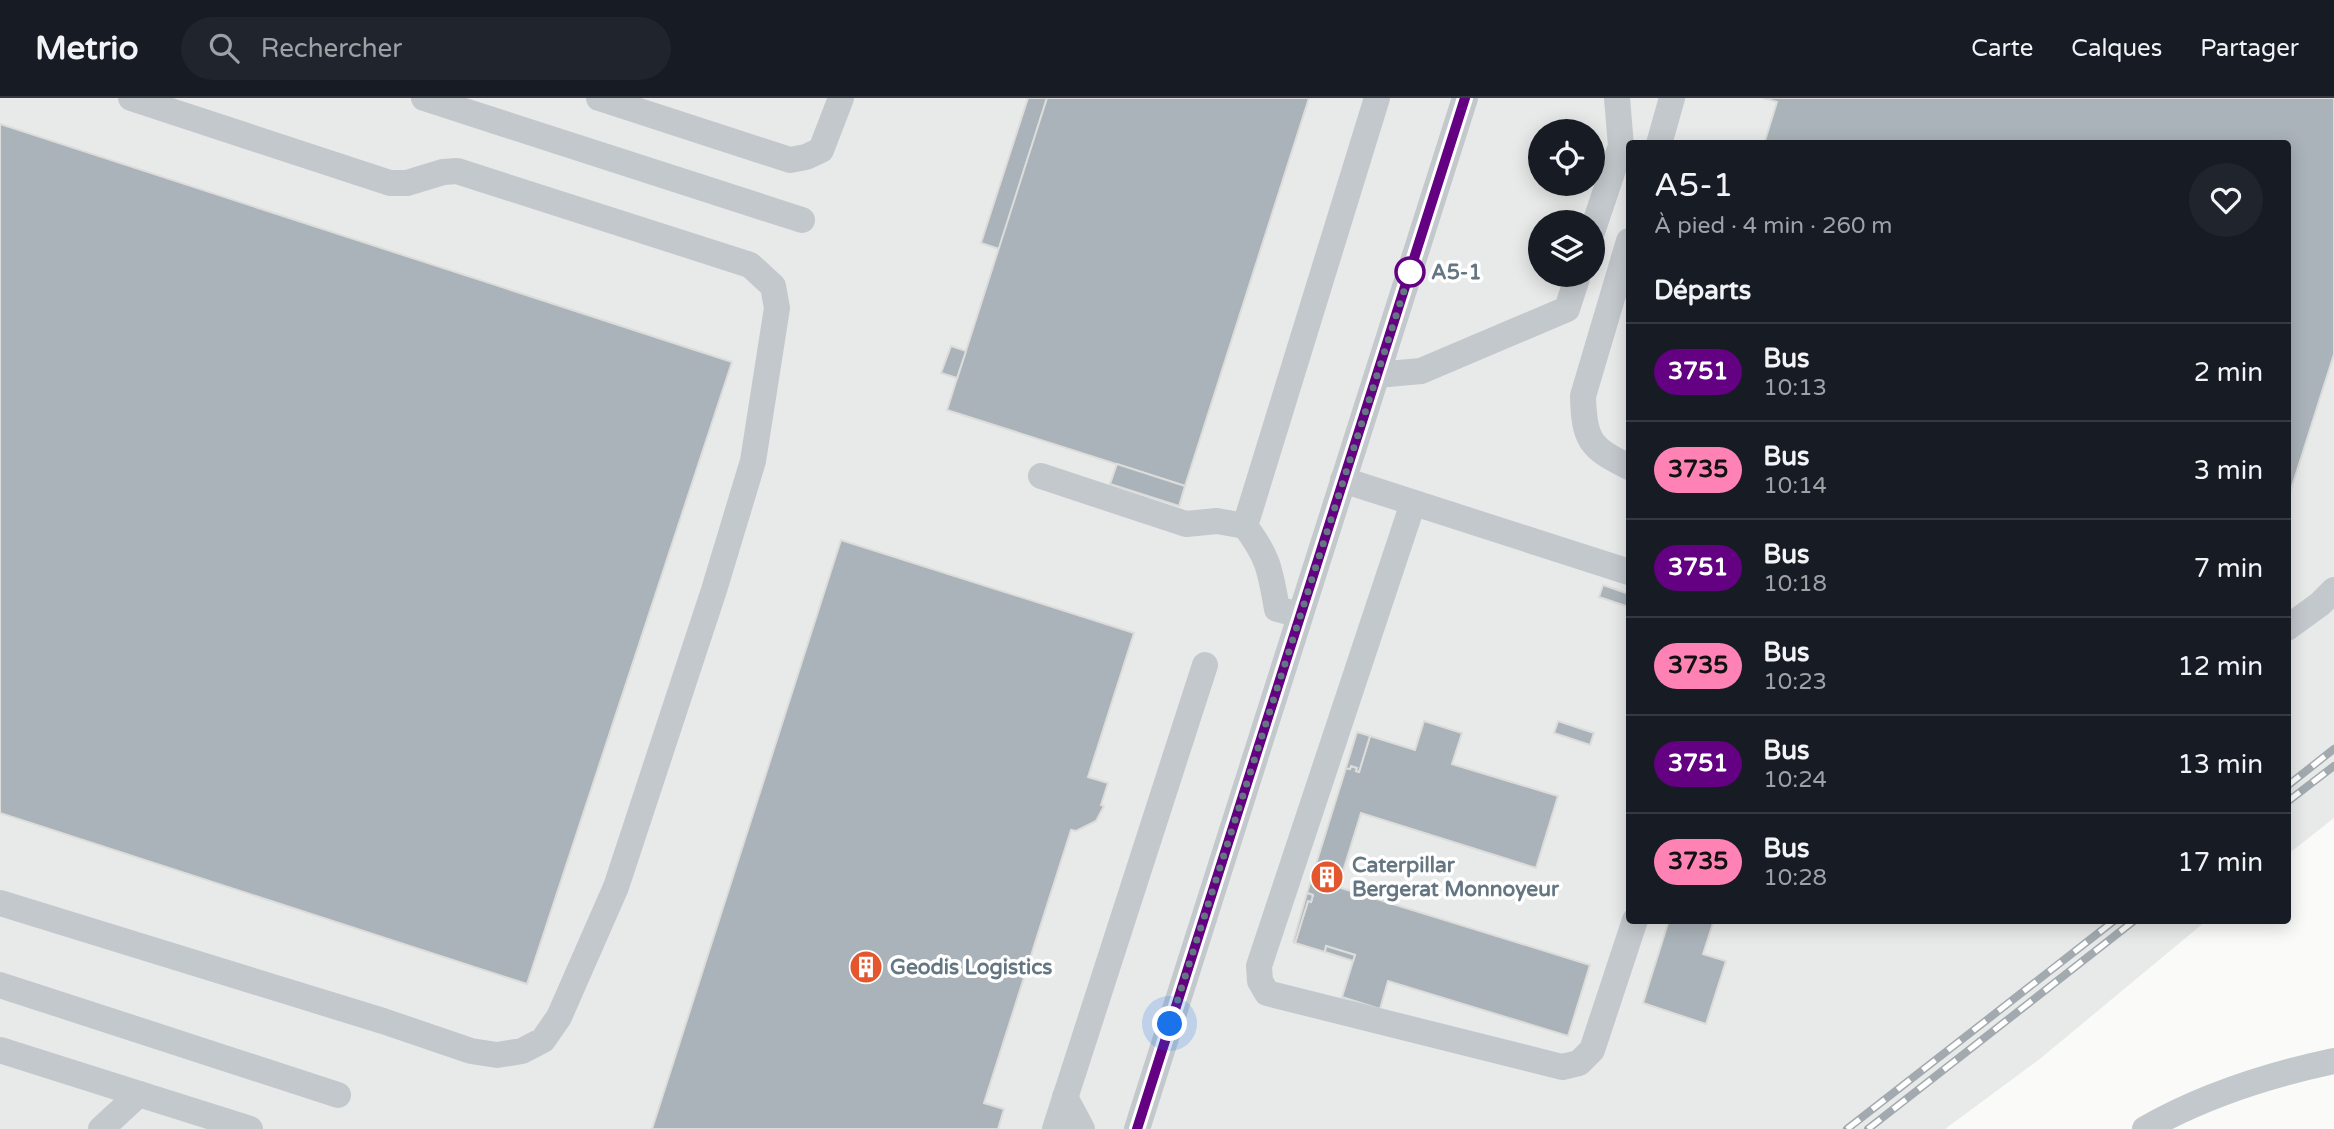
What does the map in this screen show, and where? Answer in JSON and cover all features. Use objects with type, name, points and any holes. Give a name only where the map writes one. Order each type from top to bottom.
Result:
[{"type":"street","points":[[0,903],[471,1051],[497,1055],[522,1051],[543,1040],[559,1017],[616,887],[714,590],[753,461],[777,308],[773,286],[750,265],[457,171],[443,172],[407,183],[390,183],[131,98]]},
{"type":"street","points":[[425,98],[802,220]]},
{"type":"street","points":[[599,98],[790,160],[806,158],[821,149],[841,98]]},
{"type":"street","points":[[1245,526],[1377,98]]},
{"type":"street","points":[[1137,1129],[1465,98]]},
{"type":"street","points":[[1599,210],[1621,146],[1617,98]]},
{"type":"street","points":[[1660,140],[1672,98]]},
{"type":"street","points":[[1626,251],[1583,396],[1583,418],[1588,439],[1605,456],[1626,466]]},
{"type":"street","points":[[1377,375],[1421,371],[1567,309],[1574,287]]},
{"type":"street","points":[[1041,476],[1186,524],[1217,522],[1245,526],[1261,547],[1269,564],[1277,609],[1300,615]]},
{"type":"street","points":[[1343,480],[1626,571]]},
{"type":"street","points":[[1413,503],[1259,966],[1259,981],[1268,993],[1562,1067],[1579,1063],[1592,1050],[1634,924]]},
{"type":"street","points":[[2291,625],[2334,590]]},
{"type":"street","points":[[1055,1129],[1205,665]]},
{"type":"street","points":[[0,985],[338,1095]]},
{"type":"street","points":[[0,1050],[250,1129]]},
{"type":"street","points":[[2145,1129],[2172,1114],[2235,1088],[2304,1067],[2334,1061]]},
{"type":"street","points":[[100,1129],[139,1094]]},
{"type":"street","points":[[1065,1097],[1082,1129]]},
{"type":"shaded area","points":[[0,98],[2334,98],[2334,818],[2291,852],[2291,140],[1626,140],[1626,924],[2202,924],[2041,1058],[1945,1129],[0,1129]]},
{"type":"building","points":[[1028,98],[1047,98],[999,249],[981,243]]},
{"type":"building","points":[[1047,98],[1309,98],[1185,486],[947,410]]},
{"type":"building","points":[[1763,98],[2334,98],[2334,354],[2291,489],[2291,140],[1765,140],[1777,102]]},
{"type":"building","points":[[0,124],[732,362],[527,984],[0,813]]},
{"type":"building","points":[[951,346],[966,351],[957,378],[941,373]]},
{"type":"building","points":[[1117,464],[1185,486],[1179,506],[1110,484]]},
{"type":"building","name":"Geodis Logistics","points":[[841,540],[1134,633],[1088,777],[1108,783],[1101,805],[1104,806],[1096,821],[1076,831],[1071,830],[984,1103],[1004,1109],[998,1129],[652,1129]]},
{"type":"building","points":[[1603,585],[1626,593],[1626,606],[1599,597]]},
{"type":"building","name":"Caterpillar Bergerat Monnoyeur","points":[[1424,721],[1462,733],[1452,764],[1558,796],[1536,868],[1361,813],[1338,887],[1590,965],[1568,1036],[1388,981],[1380,1009],[1342,997],[1355,955],[1326,946],[1325,952],[1295,943],[1308,901],[1311,902],[1313,895],[1307,893],[1346,768],[1350,769],[1351,766],[1359,772],[1370,736],[1415,750]]},
{"type":"building","points":[[1558,721],[1594,733],[1590,745],[1554,733]]},
{"type":"building","points":[[1357,732],[1370,736],[1359,772],[1351,766],[1350,769],[1346,768]]},
{"type":"building","points":[[1307,893],[1313,895],[1311,902],[1308,901],[1295,943],[1293,942]]},
{"type":"building","points":[[1668,924],[1713,924],[1703,954],[1726,961],[1706,1024],[1643,1003]]},
{"type":"building","points":[[1326,946],[1355,955],[1353,961],[1325,952]]},
{"type":"railway","points":[[2291,783],[2334,749]]},
{"type":"railway","points":[[2291,799],[2334,766]]},
{"type":"railway","points":[[1847,1129],[2110,924]]},
{"type":"railway","points":[[1868,1129],[2130,924]]},
{"type":"bus line","name":"3751","points":[[1137,1129],[1465,98]]},
{"type":"place","name":"A5-1","points":[[1410,272]]},
{"type":"place","name":"Caterpillar Bergerat Monnoyeur","points":[[1327,877]]},
{"type":"place","name":"Geodis Logistics","points":[[866,967]]},
{"type":"route","points":[[1170,1024],[1410,272]]}]
